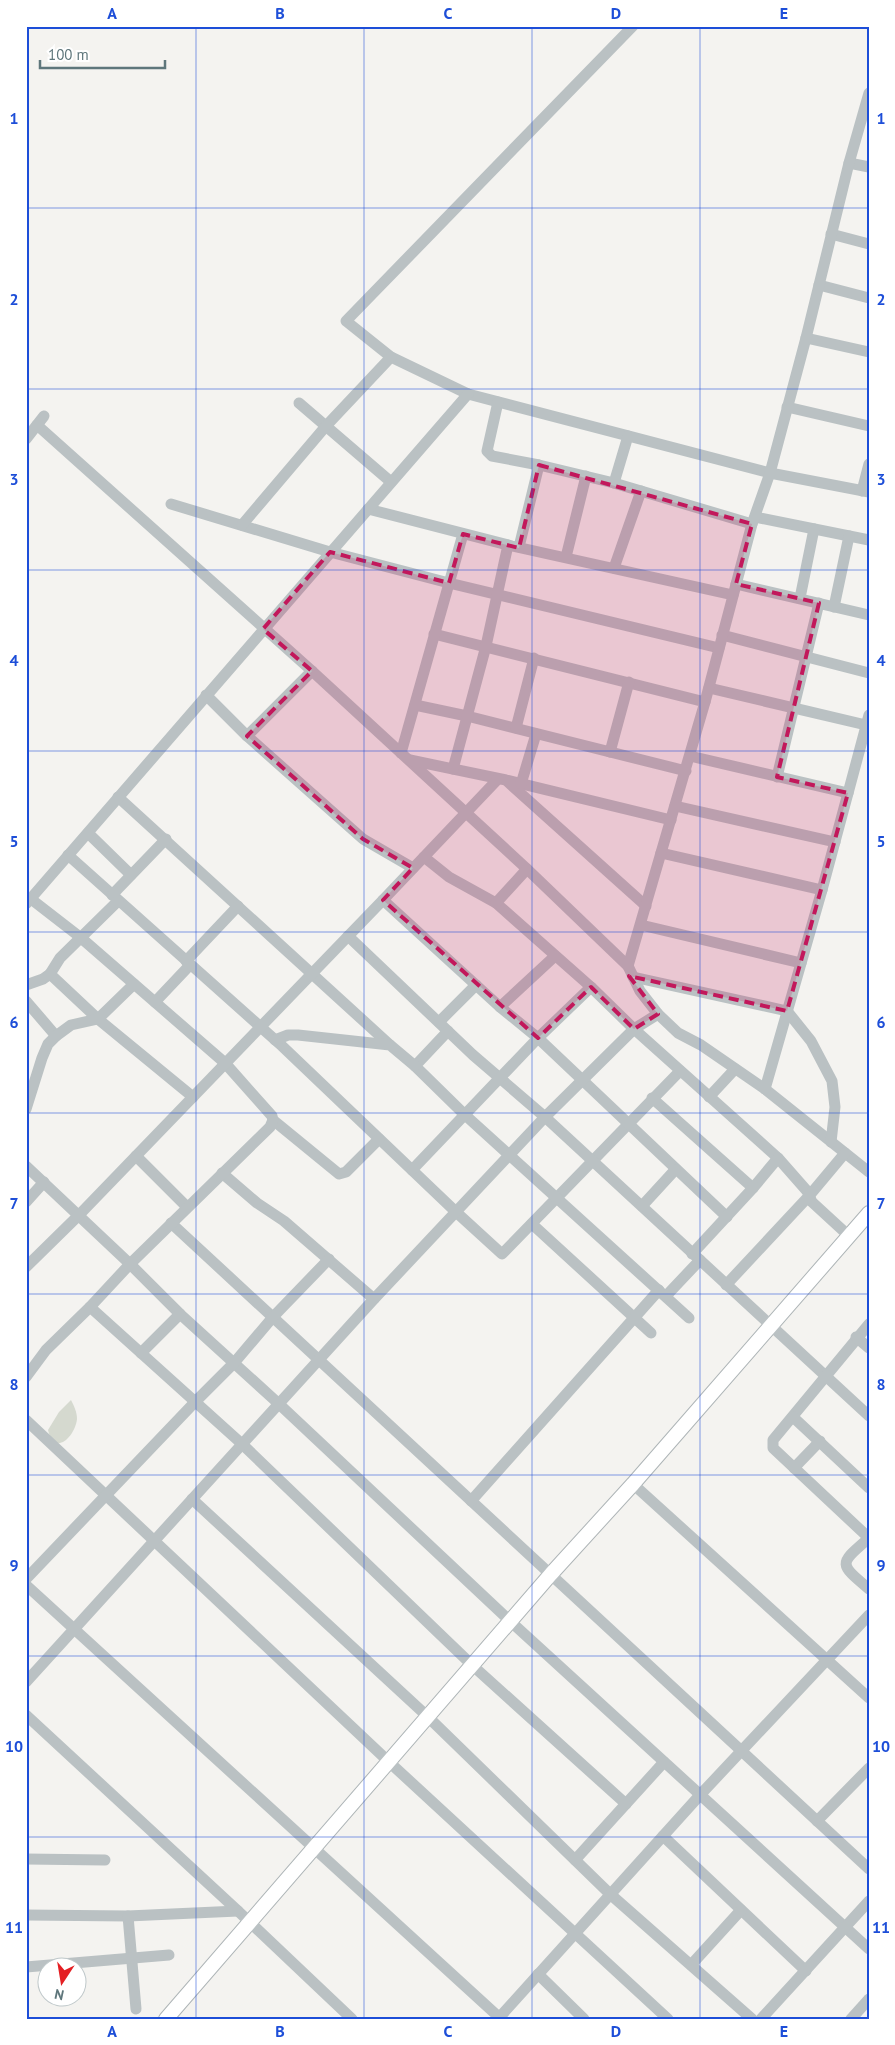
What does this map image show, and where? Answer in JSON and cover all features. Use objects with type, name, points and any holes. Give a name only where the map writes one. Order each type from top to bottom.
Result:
[{"type":"main road","points":[[166,2019],[510,1621],[633,1484],[869,1213]]},
{"type":"street","points":[[633,26],[346,321],[391,357],[468,394],[770,473],[866,491],[869,464]]},
{"type":"street","points":[[628,966],[686,771],[754,520],[770,473],[806,338],[849,163],[866,110],[869,93]]},
{"type":"street","points":[[849,163],[869,167]]},
{"type":"street","points":[[831,234],[869,244]]},
{"type":"street","points":[[819,285],[869,298]]},
{"type":"street","points":[[806,338],[869,352]]},
{"type":"street","points":[[242,526],[326,426],[391,357]]},
{"type":"street","points":[[379,1139],[346,1172],[339,1174],[273,1120],[272,1116],[225,1063],[80,937],[29,901],[468,394]]},
{"type":"street","points":[[498,402],[488,454],[586,476],[754,520],[869,540]]},
{"type":"street","points":[[299,403],[391,482]]},
{"type":"street","points":[[787,407],[869,426]]},
{"type":"street","points":[[26,439],[41,420],[263,629],[406,756],[628,966],[640,990],[658,1014],[678,1033],[701,1045],[765,1089],[869,1172]]},
{"type":"street","points":[[614,483],[628,436]]},
{"type":"street","points":[[453,768],[498,594],[539,465]]},
{"type":"street","points":[[566,557],[586,476]]},
{"type":"street","points":[[614,568],[641,491]]},
{"type":"street","points":[[171,504],[330,552],[449,583],[719,648]]},
{"type":"street","points":[[368,509],[463,534],[614,568],[800,598],[869,615]]},
{"type":"street","points":[[800,598],[814,529]]},
{"type":"street","points":[[406,756],[415,705],[463,534]]},
{"type":"street","points":[[834,607],[849,536]]},
{"type":"street","points":[[778,777],[819,603]]},
{"type":"street","points":[[434,634],[705,702]]},
{"type":"street","points":[[722,636],[869,673]]},
{"type":"street","points":[[516,728],[534,658]]},
{"type":"street","points":[[247,736],[312,671]]},
{"type":"street","points":[[610,752],[628,682]]},
{"type":"street","points":[[709,688],[793,708],[867,720],[822,890],[765,1089]]},
{"type":"street","points":[[206,695],[247,736],[367,842],[413,868]]},
{"type":"street","points":[[415,705],[467,716],[686,771]]},
{"type":"street","points":[[521,784],[536,734]]},
{"type":"street","points":[[406,756],[671,820]]},
{"type":"street","points":[[690,756],[848,793]]},
{"type":"street","points":[[26,1267],[79,1216],[466,812],[502,779]]},
{"type":"street","points":[[502,779],[646,906]]},
{"type":"street","points":[[118,797],[689,1318]]},
{"type":"street","points":[[675,806],[835,842]]},
{"type":"street","points":[[88,833],[132,875]]},
{"type":"street","points":[[26,985],[43,979],[50,974],[60,958],[166,839]]},
{"type":"street","points":[[661,853],[822,890]]},
{"type":"street","points":[[68,855],[275,1040],[502,1254],[680,1071]]},
{"type":"street","points":[[424,856],[449,877],[496,903],[591,987],[634,1029],[778,1158],[812,1202],[849,1236]]},
{"type":"street","points":[[496,903],[527,869]]},
{"type":"street","points":[[383,900],[500,1007],[538,1038],[675,1170],[727,1217]]},
{"type":"street","points":[[155,1002],[238,906]]},
{"type":"street","points":[[641,925],[801,963]]},
{"type":"street","points":[[348,936],[499,1078],[545,1117],[869,1416]]},
{"type":"street","points":[[500,1007],[556,956]]},
{"type":"street","points":[[50,974],[98,1019],[193,1097]]},
{"type":"street","points":[[633,977],[788,1011],[811,1041],[832,1081],[835,1106],[831,1142]]},
{"type":"street","points":[[26,1109],[48,1044],[71,1025],[98,1019],[134,984]]},
{"type":"street","points":[[439,1022],[476,985]]},
{"type":"street","points":[[412,1170],[538,1038],[591,987]]},
{"type":"street","points":[[26,1001],[56,1036]]},
{"type":"street","points":[[26,1682],[374,1299],[545,1117],[634,1029],[658,1014]]},
{"type":"street","points":[[415,1066],[448,1031]]},
{"type":"street","points":[[275,1040],[288,1035],[298,1035],[390,1044]]},
{"type":"street","points":[[709,1097],[735,1068]]},
{"type":"street","points":[[652,1098],[753,1188]]},
{"type":"street","points":[[26,1377],[46,1350],[187,1207],[270,1127],[273,1120]]},
{"type":"street","points":[[726,1285],[809,1196],[845,1153]]},
{"type":"street","points":[[136,1156],[187,1207]]},
{"type":"street","points":[[471,1501],[633,1318],[662,1293],[696,1257],[727,1217],[778,1158]]},
{"type":"street","points":[[26,1166],[180,1314],[279,1404],[510,1621],[869,1949]]},
{"type":"street","points":[[642,1206],[675,1170]]},
{"type":"street","points":[[222,1173],[329,1259],[374,1299]]},
{"type":"street","points":[[26,1202],[44,1182]]},
{"type":"street","points":[[171,1223],[869,1869]]},
{"type":"street","points":[[532,1224],[651,1333]]},
{"type":"street","points":[[26,1579],[234,1363],[273,1317],[329,1259]]},
{"type":"street","points":[[90,1307],[242,1444],[472,1665],[626,1804]]},
{"type":"street","points":[[142,1353],[180,1314]]},
{"type":"street","points":[[869,1324],[824,1376],[773,1440],[772,1444],[773,1448],[869,1538],[848,1556],[845,1562],[848,1571],[869,1588]]},
{"type":"street","points":[[856,1337],[869,1348]]},
{"type":"street","points":[[793,1417],[869,1488]]},
{"type":"street","points":[[26,1420],[388,1761],[668,2019]]},
{"type":"street","points":[[794,1468],[820,1441]]},
{"type":"street","points":[[633,1484],[869,1698]]},
{"type":"street","points":[[192,1499],[428,1716],[610,1894],[752,2019]]},
{"type":"street","points":[[26,1586],[499,2018],[700,1795],[828,1661],[869,1615]]},
{"type":"street","points":[[26,1715],[238,1910],[352,2019]]},
{"type":"street","points":[[575,1860],[664,1762]]},
{"type":"street","points":[[817,1821],[869,1768]]},
{"type":"street","points":[[663,1836],[806,1971]]},
{"type":"street","points":[[26,1859],[105,1860]]},
{"type":"street","points":[[761,2019],[869,1901]]},
{"type":"street","points":[[26,1915],[128,1916],[238,1910]]},
{"type":"street","points":[[691,1965],[741,1910]]},
{"type":"street","points":[[128,1916],[136,2009]]},
{"type":"street","points":[[26,1966],[169,1956]]},
{"type":"street","points":[[538,1974],[576,2016]]},
{"type":"street","points":[[855,2017],[869,1999]]},
{"type":"highlighted area","points":[[539,465],[752,524],[736,584],[819,603],[777,777],[848,793],[787,1011],[629,976],[658,1014],[634,1029],[591,987],[538,1038],[383,900],[413,868],[363,839],[247,736],[312,671],[263,629],[330,552],[449,583],[463,534],[519,548]]},
{"type":"shaded area","points":[[71,1400],[77,1419],[75,1426],[69,1438],[59,1443],[55,1442],[48,1430],[59,1412]]}]
